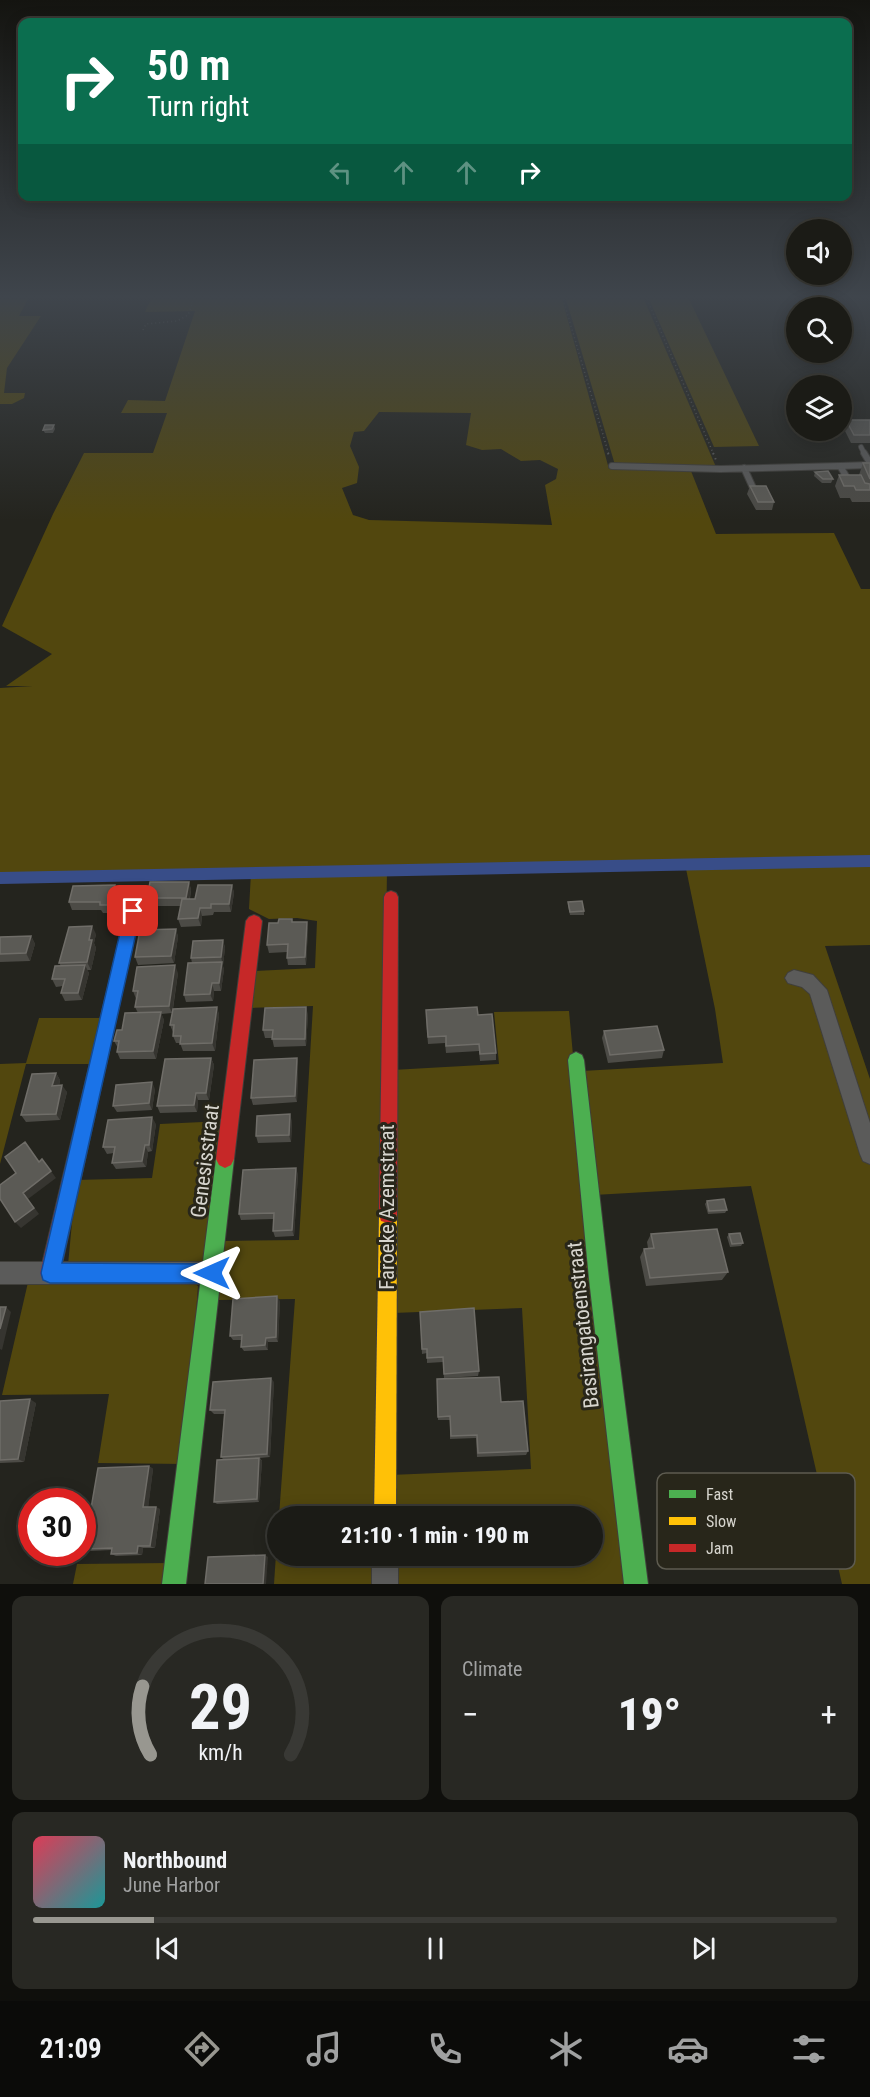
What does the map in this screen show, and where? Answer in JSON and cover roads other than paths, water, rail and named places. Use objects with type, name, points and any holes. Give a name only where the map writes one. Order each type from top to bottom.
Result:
[{"type":"street","points":[[840,466],[870,464]]},
{"type":"street","name":"Faroeke Azemstraat","points":[[386,1506],[391,897]]},
{"type":"street","points":[[50,1273],[133,911]]},
{"type":"street","name":"Genesisstraat","points":[[174,1584],[254,921]]},
{"type":"street","points":[[794,978],[807,980],[818,990],[870,1154]]},
{"type":"street","name":"Basirangatoenstraat","points":[[576,1060],[599,1279],[636,1584]]},
{"type":"street","points":[[0,1273],[212,1273]]},
{"type":"street","points":[[385,1566],[385,1584]]},
{"type":"lane","points":[[861,447],[870,464]]},
{"type":"lane","points":[[612,466],[720,469],[840,466],[849,481]]},
{"type":"lane","points":[[744,468],[754,490]]},
{"type":"waterway","points":[[0,878],[870,861]]}]
